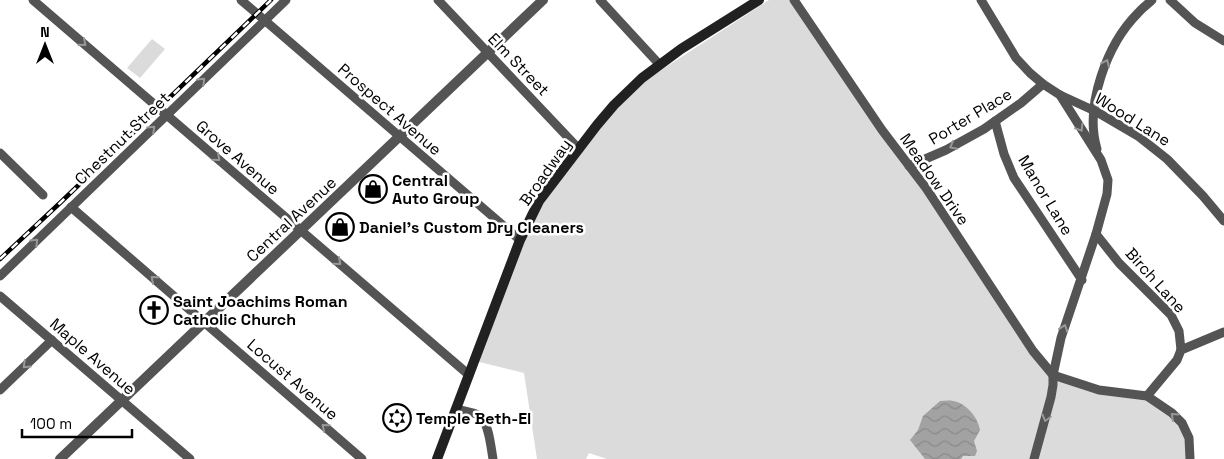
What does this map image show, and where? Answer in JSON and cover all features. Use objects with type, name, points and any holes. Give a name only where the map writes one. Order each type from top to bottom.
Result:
[{"type":"main road","name":"Broadway","points":[[437,459],[520,240],[540,201],[614,105],[642,78],[659,64],[759,0]]},
{"type":"street","name":"Grove Avenue","points":[[33,0],[469,375]]},
{"type":"street","name":"Prospect Avenue","points":[[241,0],[520,240]]},
{"type":"street","name":"Chestnut Street","points":[[0,276],[286,0]]},
{"type":"street","name":"Elm Street","points":[[438,0],[579,149]]},
{"type":"street","name":"Central Avenue","points":[[60,459],[543,0]]},
{"type":"street","points":[[600,0],[659,64]]},
{"type":"street","name":"Meadow Drive","points":[[794,0],[882,130],[926,188],[1033,351],[1053,375]]},
{"type":"street","name":"Wood Lane","points":[[981,0],[1016,58],[1030,74],[1060,95],[1093,110],[1138,136],[1167,158],[1204,196],[1224,221]]},
{"type":"street","points":[[1034,459],[1051,397],[1053,375],[1061,338],[1082,280],[1107,194],[1108,180],[1094,140],[1093,110],[1099,80],[1121,34],[1137,14],[1152,0]]},
{"type":"street","points":[[1170,0],[1195,23],[1224,41]]},
{"type":"street","name":"Porter Place","points":[[909,166],[946,150],[984,129],[1022,103],[1043,84]]},
{"type":"street","points":[[1060,95],[1101,160]]},
{"type":"street","name":"Manor Lane","points":[[995,121],[1004,154],[1014,178],[1082,280]]},
{"type":"street","points":[[0,153],[43,195]]},
{"type":"street","name":"Locust Avenue","points":[[71,207],[362,459]]},
{"type":"street","name":"Birch Lane","points":[[1096,234],[1119,263],[1171,316],[1179,331],[1181,350]]},
{"type":"street","name":"Maple Avenue","points":[[0,296],[190,459]]},
{"type":"street","points":[[1147,396],[1177,360],[1181,350],[1224,332]]},
{"type":"street","points":[[0,390],[52,340]]},
{"type":"street","points":[[1053,375],[1100,390],[1147,396],[1172,413],[1182,424],[1189,438],[1190,459]]},
{"type":"street","points":[[456,409],[478,415],[482,418],[486,425],[493,459]]},
{"type":"shaded area","points":[[769,0],[790,0],[1053,375],[1150,401],[1172,413],[1187,431],[1190,459],[607,459],[589,453],[586,459],[537,459],[524,373],[475,361],[526,227],[541,202],[618,105],[643,82]]},
{"type":"shaded area","points":[[152,39],[165,49],[140,78],[127,68]]},
{"type":"water","points":[[940,401],[958,402],[974,416],[980,430],[974,441],[977,451],[975,456],[963,456],[961,459],[925,459],[910,440],[918,430],[923,416]]},
{"type":"railway","points":[[0,259],[271,0]]},
{"type":"place","name":"Central Auto Group","points":[[373,189]]},
{"type":"place","name":"Daniel's Custom Dry Cleaners","points":[[340,227]]},
{"type":"place","name":"Saint Joachims Roman Catholic Church","points":[[154,310]]},
{"type":"place","name":"Temple Beth-El","points":[[397,418]]}]
